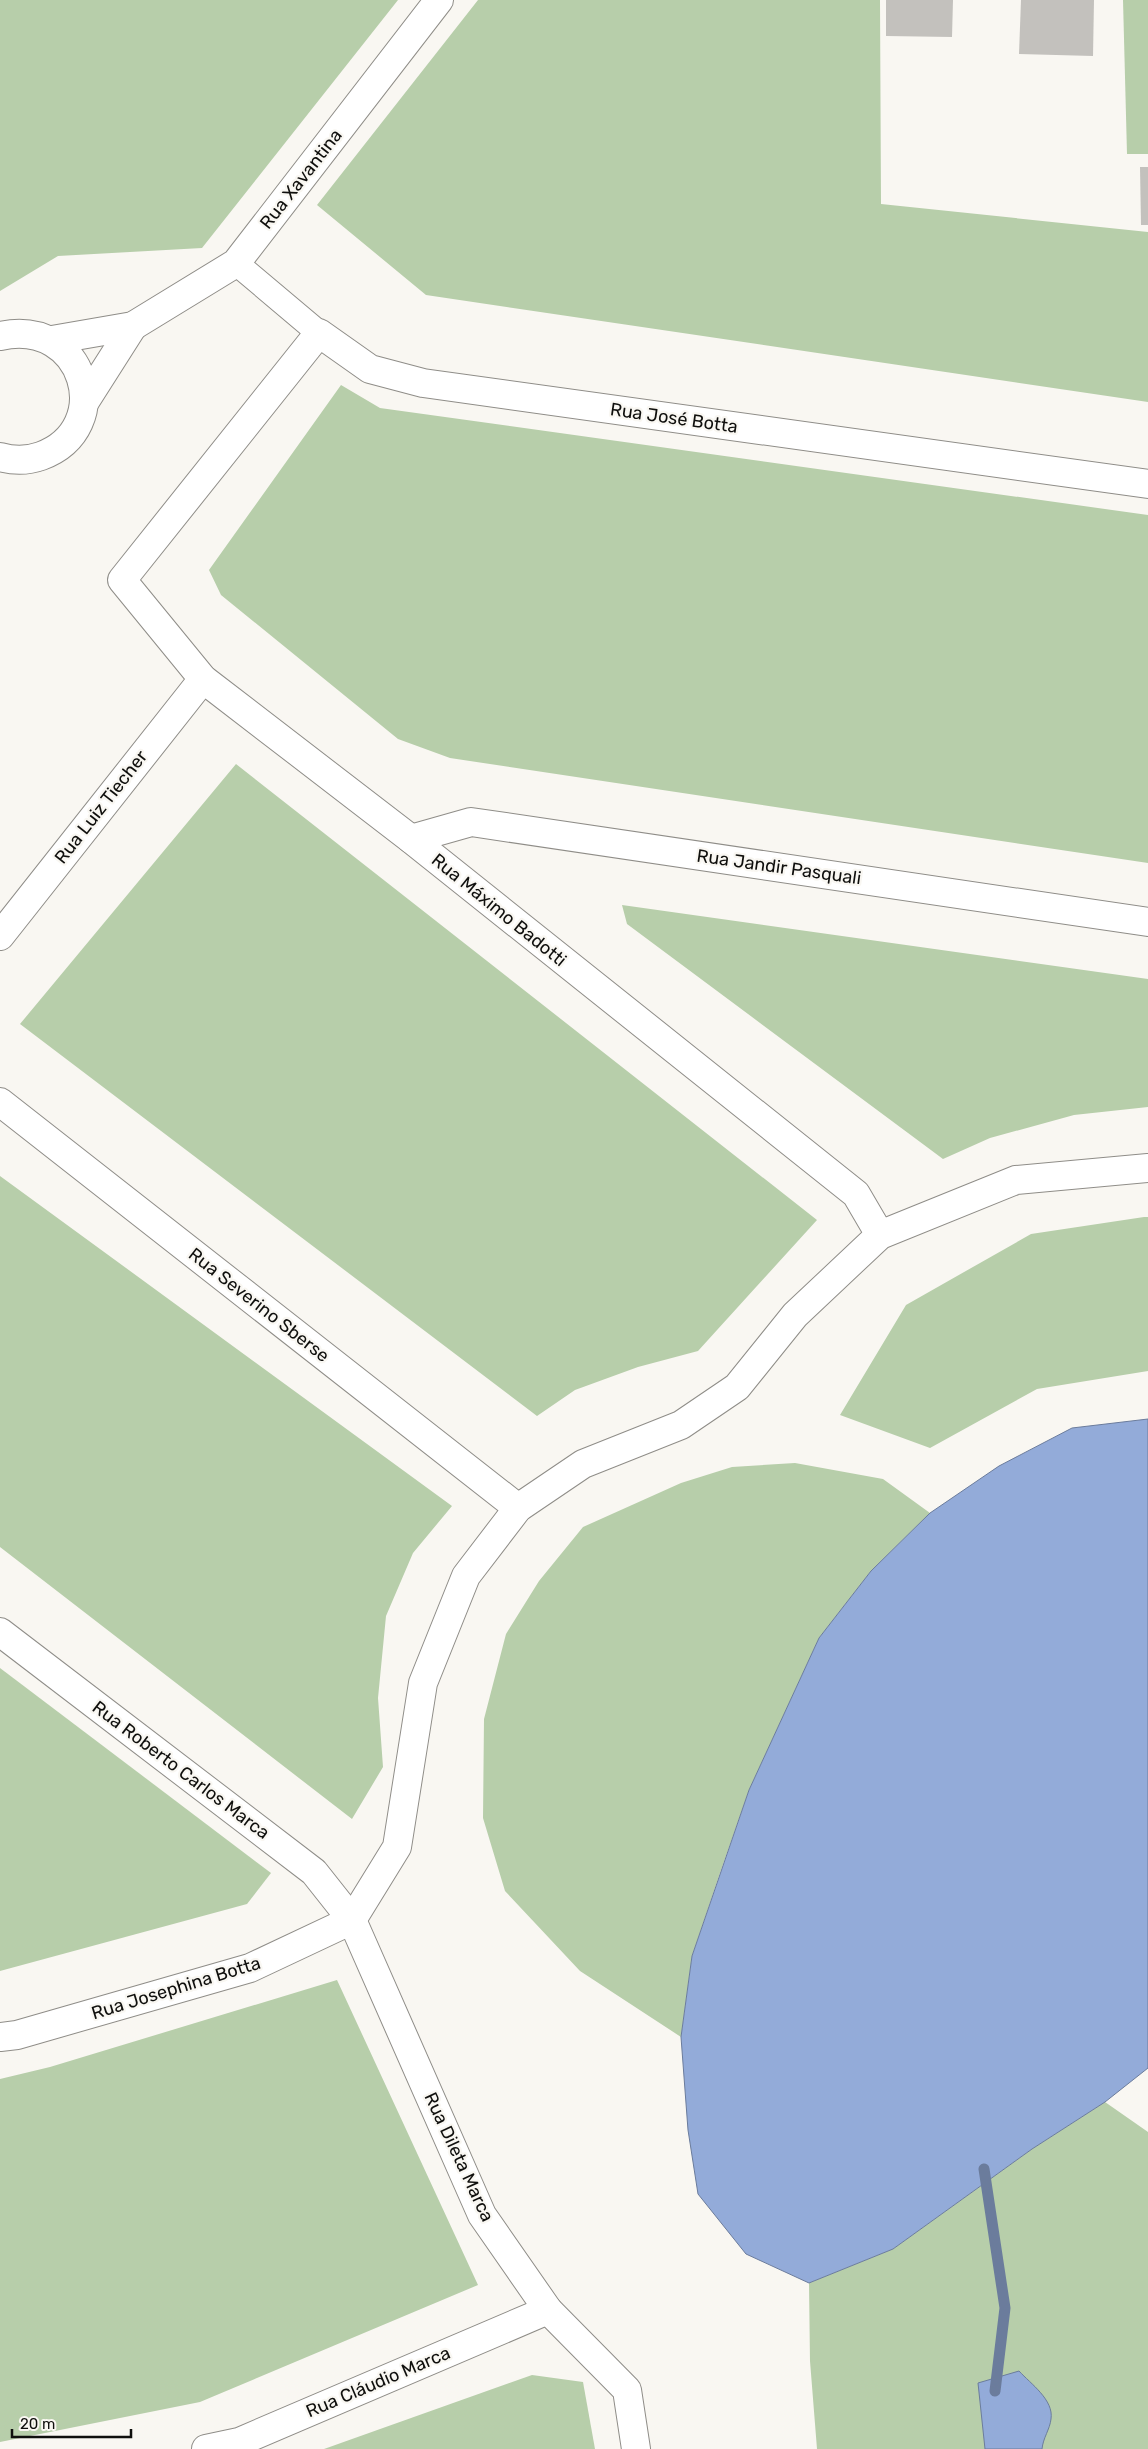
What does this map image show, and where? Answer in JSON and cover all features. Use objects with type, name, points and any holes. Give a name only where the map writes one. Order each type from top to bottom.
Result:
[{"type":"street","name":"Rua Xavantina","points":[[133,326],[236,263],[439,0]]},
{"type":"street","points":[[52,340],[133,326]]},
{"type":"street","points":[[0,456],[10,460],[32,459],[53,452],[70,437],[79,421],[84,403],[133,326]]},
{"type":"street","points":[[0,336],[16,332],[34,334],[52,340],[66,352],[77,367],[83,385],[84,403]]},
{"type":"street","name":"Rua José Botta","points":[[319,334],[370,369],[423,383],[1148,484]]},
{"type":"street","name":"Rua Máximo Badotti","points":[[319,334],[122,580],[203,679],[411,839],[856,1194],[880,1235]]},
{"type":"street","name":"Rua Luiz Tiecher","points":[[0,936],[203,679]]},
{"type":"street","name":"Rua Jandir Pasquali","points":[[411,839],[471,822],[1148,922]]},
{"type":"street","name":"Rua Severino Sberse","points":[[0,1102],[518,1508]]},
{"type":"street","points":[[352,1920],[398,1847],[423,1683],[466,1576],[518,1508],[583,1464],[680,1425],[737,1388],[795,1315],[880,1235],[1016,1180],[1148,1168]]},
{"type":"street","name":"Rua Roberto Carlos Marca","points":[[0,1632],[314,1872],[352,1920]]},
{"type":"street","name":"Rua Josephina Botta","points":[[0,2038],[250,1968],[352,1920]]},
{"type":"street","name":"Rua Dileta Marca","points":[[352,1920],[482,2214],[548,2310],[627,2390],[636,2449]]},
{"type":"street","name":"Rua Cláudio Marca","points":[[206,2449],[239,2442],[548,2310]]},
{"type":"lane","name":"Rua José Botta","points":[[236,263],[319,334]]},
{"type":"green space","points":[[0,0],[398,0],[202,248],[58,256],[0,291]]},
{"type":"green space","points":[[478,0],[880,0],[881,204],[1148,232],[1148,402],[426,295],[317,205]]},
{"type":"green space","points":[[1123,0],[1148,0],[1148,154],[1127,154]]},
{"type":"green space","points":[[341,385],[380,408],[1148,515],[1148,863],[450,758],[398,739],[221,595],[209,570]]},
{"type":"green space","points":[[236,764],[817,1220],[698,1351],[638,1367],[575,1390],[537,1416],[20,1024]]},
{"type":"green space","points":[[622,905],[1148,979],[1148,1107],[1074,1115],[990,1138],[943,1159],[627,924]]},
{"type":"green space","points":[[0,1176],[452,1506],[413,1553],[386,1616],[378,1698],[383,1767],[352,1819],[0,1547]]},
{"type":"green space","points":[[1148,1217],[1148,1371],[1037,1389],[930,1448],[840,1415],[906,1305],[1031,1234]]},
{"type":"green space","points":[[795,1463],[883,1479],[930,1513],[871,1571],[819,1638],[749,1790],[721,1870],[692,1956],[681,2037],[580,1971],[505,1891],[483,1818],[484,1719],[506,1634],[539,1581],[583,1527],[681,1483],[732,1467]]},
{"type":"green space","points":[[0,1668],[271,1873],[247,1904],[0,1971]]},
{"type":"green space","points":[[337,1980],[478,2285],[200,2402],[0,2442],[0,2079],[50,2067]]},
{"type":"green space","points":[[1105,2102],[1148,2132],[1148,2449],[817,2449],[810,2361],[809,2283],[893,2249],[1032,2149]]},
{"type":"green space","points":[[532,2375],[583,2382],[595,2449],[324,2449]]},
{"type":"water","points":[[1148,1419],[1148,2068],[1105,2102],[1032,2149],[893,2249],[809,2283],[746,2254],[698,2194],[688,2130],[681,2037],[692,1956],[749,1790],[819,1638],[871,1571],[930,1513],[999,1466],[1072,1428]]},
{"type":"water","points":[[1019,2371],[1041,2393],[1049,2405],[1051,2419],[1042,2449],[985,2449],[978,2383]]},
{"type":"building","points":[[886,0],[953,0],[952,37],[886,36]]},
{"type":"building","points":[[1021,0],[1094,0],[1093,56],[1019,54]]},
{"type":"building","points":[[1140,167],[1148,167],[1148,225],[1141,225]]},
{"type":"waterway","points":[[984,2169],[1005,2308],[995,2391]]}]
